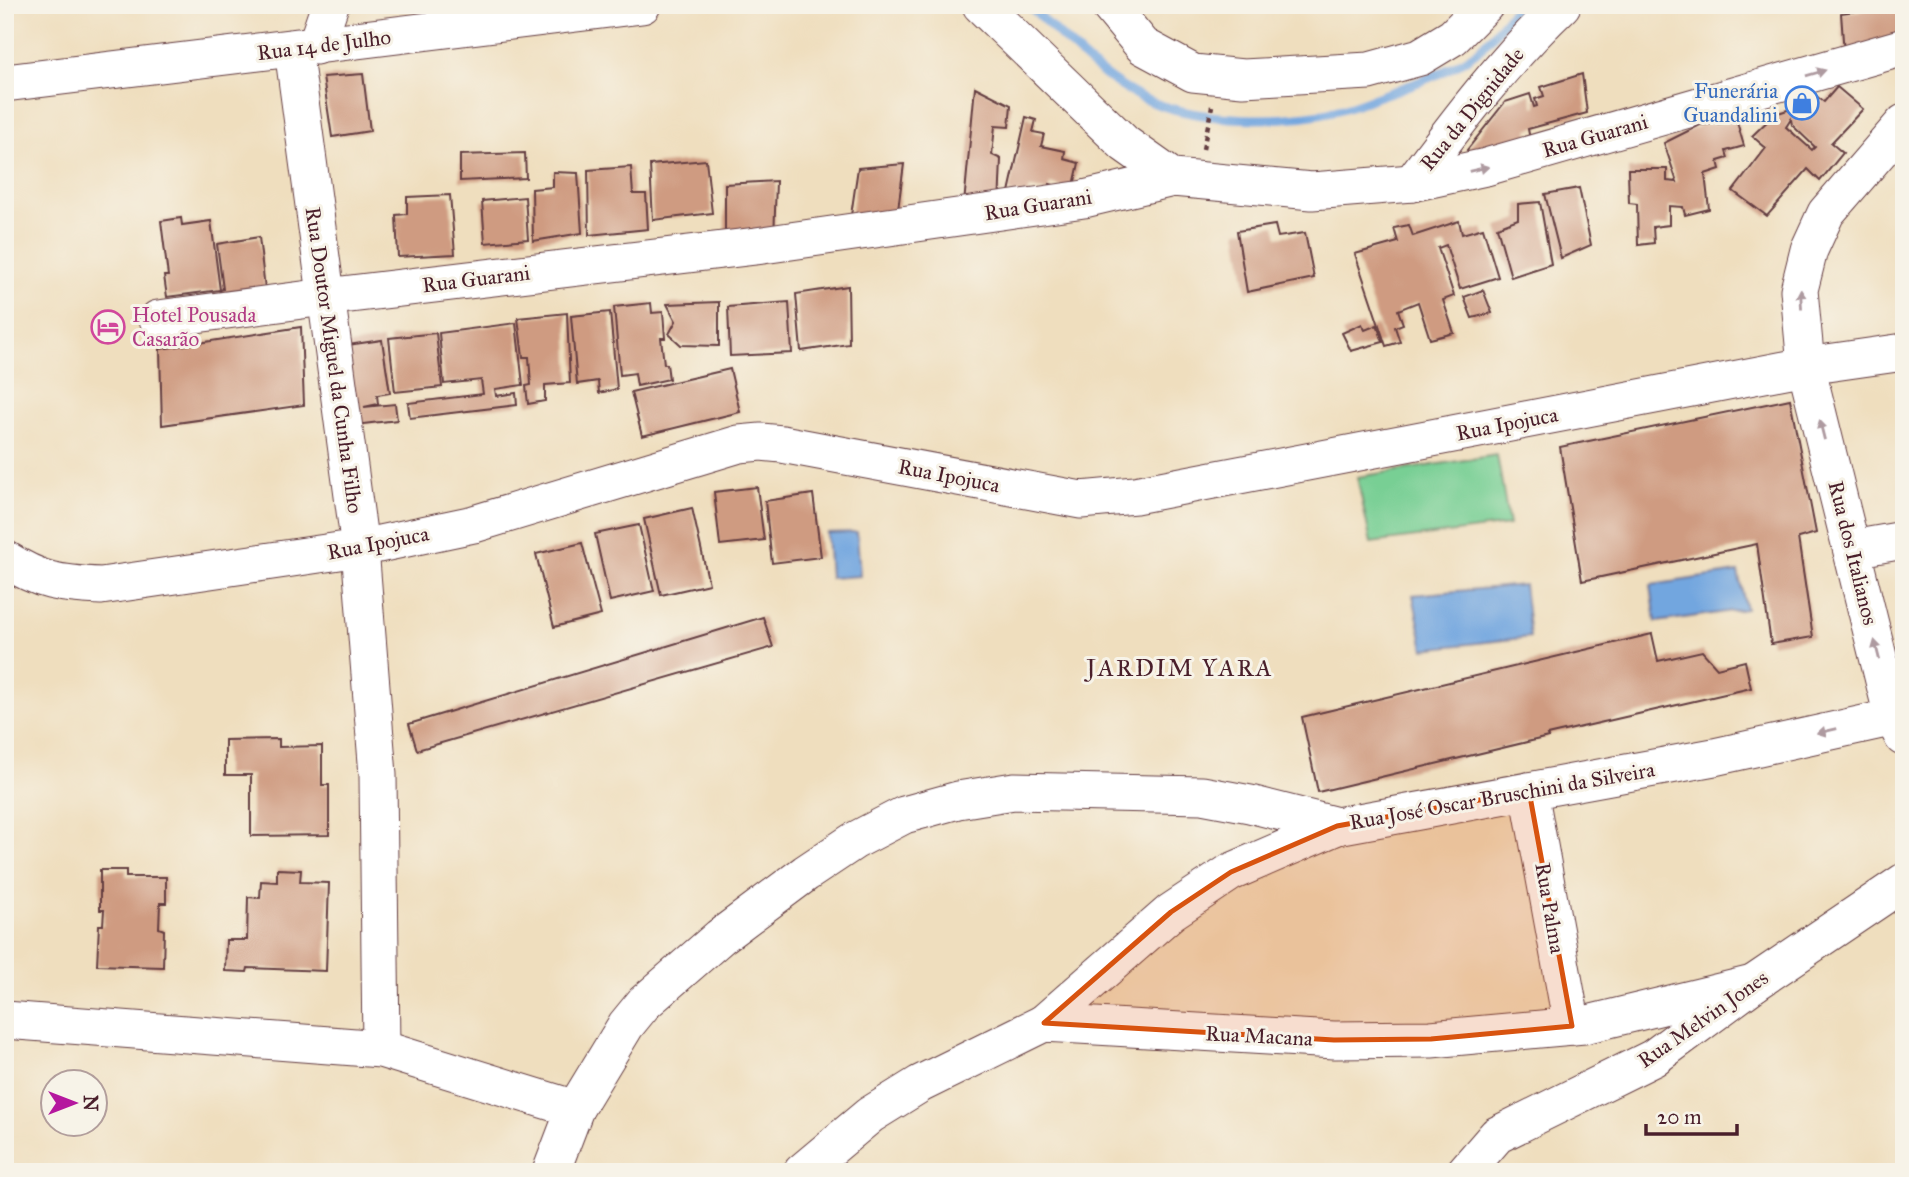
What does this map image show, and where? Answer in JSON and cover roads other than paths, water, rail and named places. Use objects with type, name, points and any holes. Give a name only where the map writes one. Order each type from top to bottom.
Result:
[{"type":"street","points":[[304,47],[330,5]]},
{"type":"street","name":"Rua 14 de Julho","points":[[5,83],[642,5]]},
{"type":"street","points":[[981,5],[1125,144],[1173,178]]},
{"type":"street","points":[[1110,5],[1143,46],[1192,73],[1243,78],[1369,71],[1420,57],[1452,37],[1485,5]]},
{"type":"street","name":"Rua da Dignidade","points":[[1412,183],[1494,79],[1537,29],[1562,5]]},
{"type":"street","name":"Rua Doutor Miguel da Cunha Filho","points":[[304,47],[325,297],[360,548],[378,775],[381,1049]]},
{"type":"street","name":"Rua Guarani","points":[[158,319],[756,246],[1084,199],[1173,178],[1312,191],[1412,183],[1486,167],[1904,47]]},
{"type":"street","name":"Rua dos Italianos","points":[[1900,723],[1852,549],[1806,366],[1799,290],[1809,250],[1826,213],[1904,123]]},
{"type":"street","name":"Rua Ipojuca","points":[[5,559],[31,576],[63,584],[101,586],[360,548],[474,524],[739,444],[761,442],[1081,500],[1135,495],[1806,366],[1904,352]]},
{"type":"street","points":[[1852,549],[1904,540]]},
{"type":"street","name":"Rua José Oscar Bruschini da Silveira","points":[[551,1172],[575,1110],[626,1025],[644,1003],[720,937],[806,873],[854,841],[904,815],[958,800],[1014,791],[1202,795],[1337,826],[1900,723]]},
{"type":"street","name":"Rua Palma","points":[[1529,791],[1572,1026]]},
{"type":"street","points":[[1044,1023],[1171,912],[1221,878],[1337,826]]},
{"type":"street","name":"Rua Melvin Jones","points":[[1465,1172],[1497,1135],[1653,1058],[1753,984],[1904,883]]},
{"type":"street","name":"Rua Macana","points":[[802,1172],[870,1115],[920,1084],[1044,1023],[1334,1040],[1431,1039],[1584,1025],[1753,984]]},
{"type":"street","points":[[5,1020],[381,1049],[575,1110]]},
{"type":"water","points":[[857,532],[860,576],[830,578],[827,533]]},
{"type":"water","points":[[1738,572],[1746,609],[1656,622],[1651,585]]},
{"type":"water","points":[[1524,585],[1530,637],[1424,649],[1413,595]]},
{"type":"waterway","points":[[1028,5],[1100,71],[1132,93],[1170,108],[1243,119],[1293,117],[1338,110],[1436,75],[1481,48],[1518,5]]},
{"type":"place","name":"Funerária Guandalini","points":[[1802,103]]},
{"type":"place","name":"Hotel Pousada Casarão","points":[[108,327]]},
{"type":"district","name":"JARDIM YARA","points":[[1180,668]]}]
